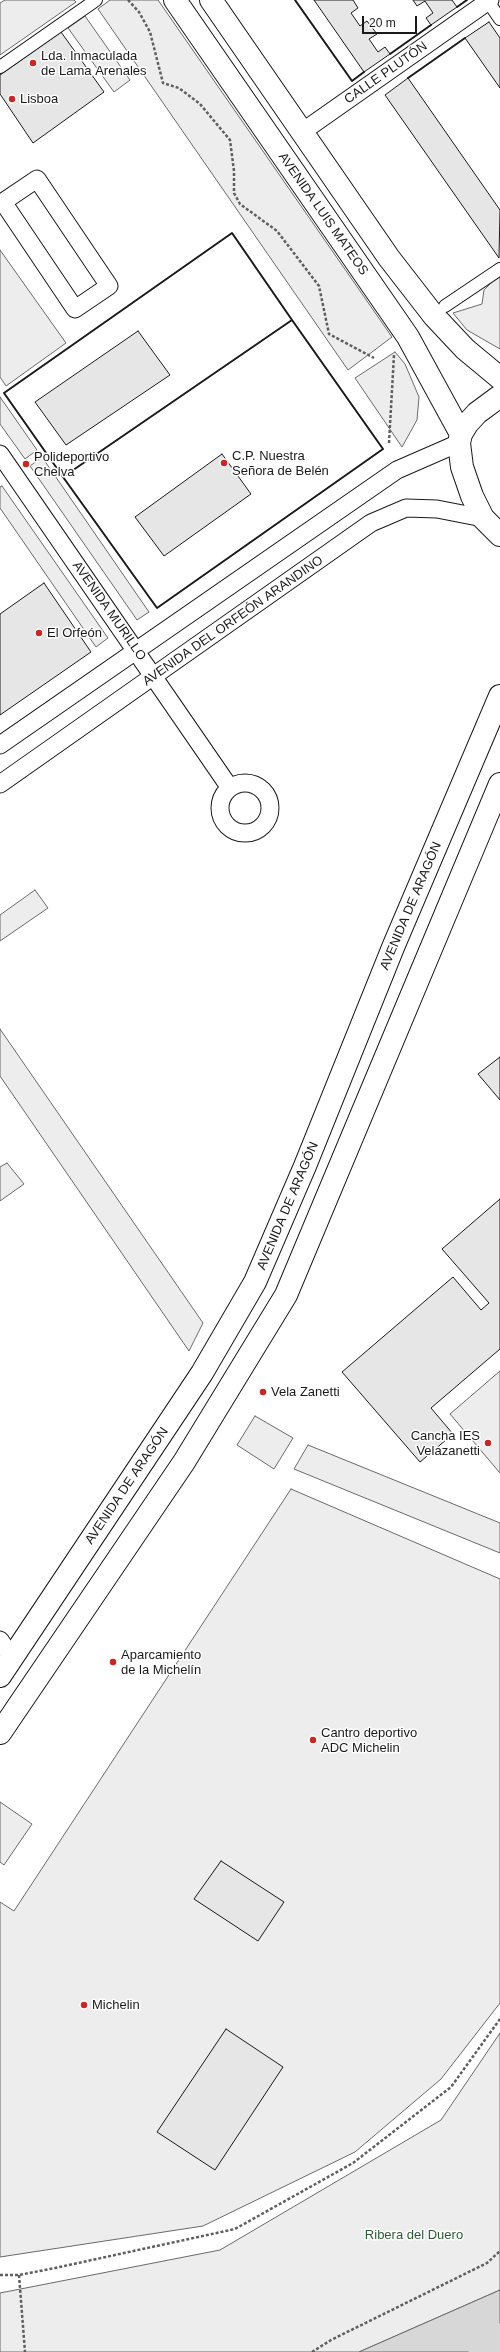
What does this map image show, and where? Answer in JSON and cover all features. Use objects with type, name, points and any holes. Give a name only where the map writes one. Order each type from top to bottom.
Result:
[{"type":"highway","name":"AVENIDA LUIS MATEOS","points":[[175,0],[408,337],[460,438]]},
{"type":"highway","points":[[211,0],[389,258],[434,316],[465,349],[500,378]]},
{"type":"highway","points":[[500,396],[477,413],[460,438],[462,467],[493,528],[500,554]]},
{"type":"highway","name":"AVENIDA DE ARAGÓN","points":[[0,1676],[202,1373],[255,1282],[305,1166],[394,945],[500,696]]},
{"type":"highway","points":[[0,1733],[184,1462],[286,1295],[500,784]]},
{"type":"street","points":[[0,67],[96,0]]},
{"type":"street","points":[[488,1],[500,19]]},
{"type":"street","name":"CALLE PLUTÓN","points":[[302,132],[488,1]]},
{"type":"street","points":[[37,179],[109,286],[75,309],[1,203],[37,179]]},
{"type":"street","points":[[445,306],[500,269]]},
{"type":"street","points":[[0,745],[396,470],[460,438]]},
{"type":"street","name":"AVENIDA MURILLO","points":[[0,454],[155,676],[230,788]]},
{"type":"street","name":"AVENIDA DEL ORFEÓN ARANDINO","points":[[0,784],[371,523],[406,508],[437,509],[493,528]]},
{"type":"street","points":[[0,1640],[12,1658],[0,1686]]},
{"type":"path","points":[[128,0],[139,12],[150,32],[163,83],[179,88],[200,104],[230,140],[234,171],[234,194],[240,204],[277,231],[319,286],[329,334],[374,358]]},
{"type":"path","points":[[389,443],[394,352]]},
{"type":"path","points":[[0,2275],[19,2275],[235,2229],[352,2163],[451,2087],[500,2019]]},
{"type":"path","points":[[312,2352],[331,2340],[487,2263],[500,2251]]},
{"type":"path","points":[[19,2275],[25,2352]]},
{"type":"green space","points":[[5,0],[74,0],[76,2],[0,55],[0,3]]},
{"type":"green space","points":[[110,0],[158,0],[392,337],[348,370],[98,9]]},
{"type":"green space","points":[[85,16],[130,80],[114,92],[68,28]]},
{"type":"green space","points":[[0,250],[66,343],[6,386],[0,377]]},
{"type":"green space","points":[[500,274],[500,349],[467,330],[453,313],[482,304],[484,290]]},
{"type":"green space","points":[[395,352],[405,364],[419,397],[417,420],[402,447],[355,378]]},
{"type":"green space","points":[[0,397],[37,450],[25,459],[0,424]]},
{"type":"green space","points":[[42,457],[149,612],[137,620],[30,466]]},
{"type":"green space","points":[[2,486],[108,638],[96,647],[0,508],[0,487]]},
{"type":"green space","points":[[35,890],[48,908],[0,941],[0,915]]},
{"type":"green space","points":[[0,1029],[203,1323],[189,1351],[0,1076]]},
{"type":"green space","points":[[7,1163],[24,1184],[0,1201],[0,1167]]},
{"type":"green space","name":"Cancha IES Velazanetti","points":[[500,1371],[500,1473],[450,1414]]},
{"type":"green space","points":[[255,1416],[293,1438],[274,1469],[237,1445]]},
{"type":"green space","points":[[308,1445],[500,1523],[500,1553],[294,1469]]},
{"type":"green space","name":"Cantro deportivo ADC Michelin","points":[[291,1489],[500,1579],[500,2003],[441,2079],[355,2152],[203,2226],[0,2257],[0,1902],[14,1911]]},
{"type":"green space","points":[[0,1802],[32,1824],[4,1865],[0,1862]]},
{"type":"green space","name":"Ribera del Duero","points":[[500,2033],[500,2290],[359,2352],[0,2352],[0,2293],[220,2250],[441,2120]]},
{"type":"shaded area","points":[[500,2290],[500,2340],[485,2352],[359,2352]]},
{"type":"building","points":[[314,0],[353,0],[358,8],[351,13],[360,26],[367,21],[377,34],[369,39],[378,52],[385,47],[390,54],[364,72]]},
{"type":"building","points":[[413,0],[452,0],[457,7],[431,25],[426,18],[433,13],[425,1],[417,6]]},
{"type":"building","points":[[489,22],[500,38],[500,88],[465,38]]},
{"type":"building","points":[[61,32],[104,92],[33,143],[0,94],[0,75]]},
{"type":"building","points":[[408,78],[500,210],[499,258],[385,95]]},
{"type":"building","points":[[138,331],[170,375],[66,445],[35,402]]},
{"type":"building","points":[[222,454],[251,494],[164,556],[135,517]]},
{"type":"building","name":"El Orfeón","points":[[44,583],[91,652],[0,715],[0,614]]},
{"type":"building","points":[[500,1057],[500,1100],[478,1074]]},
{"type":"building","points":[[500,1199],[500,1349],[431,1408],[453,1434],[420,1462],[342,1372],[453,1277],[481,1310],[489,1303],[442,1249]]},
{"type":"building","points":[[221,1861],[284,1902],[258,1941],[194,1899]]},
{"type":"building","points":[[226,2029],[283,2067],[215,2170],[157,2132]]},
{"type":"waterway","points":[[485,2352],[500,2340]]},
{"type":"wall","points":[[295,0],[352,81],[364,72]]},
{"type":"wall","points":[[457,7],[467,0]]},
{"type":"wall","points":[[390,54],[431,25]]},
{"type":"wall","points":[[408,78],[465,38]]},
{"type":"wall","points":[[232,233],[292,320],[63,477],[4,393],[232,233]]},
{"type":"wall","points":[[292,320],[383,449],[157,608],[63,477],[292,320]]},
{"type":"place","name":"Lda. Inmaculada de Lama Arenales","points":[[33,63]]},
{"type":"place","name":"Lisboa","points":[[12,99]]},
{"type":"place","name":"C.P. Nuestra Señora de Belén","points":[[224,463]]},
{"type":"place","name":"Polideportivo Chelva","points":[[26,464]]},
{"type":"place","name":"El Orfeón","points":[[39,633]]},
{"type":"place","name":"Vela Zanetti","points":[[263,1392]]},
{"type":"place","name":"Cancha IES Velazanetti","points":[[488,1443]]},
{"type":"place","name":"Aparcamiento de la Michelín","points":[[113,1662]]},
{"type":"place","name":"Cantro deportivo ADC Michelin","points":[[313,1740]]},
{"type":"place","name":"Michelin","points":[[84,2005]]}]
